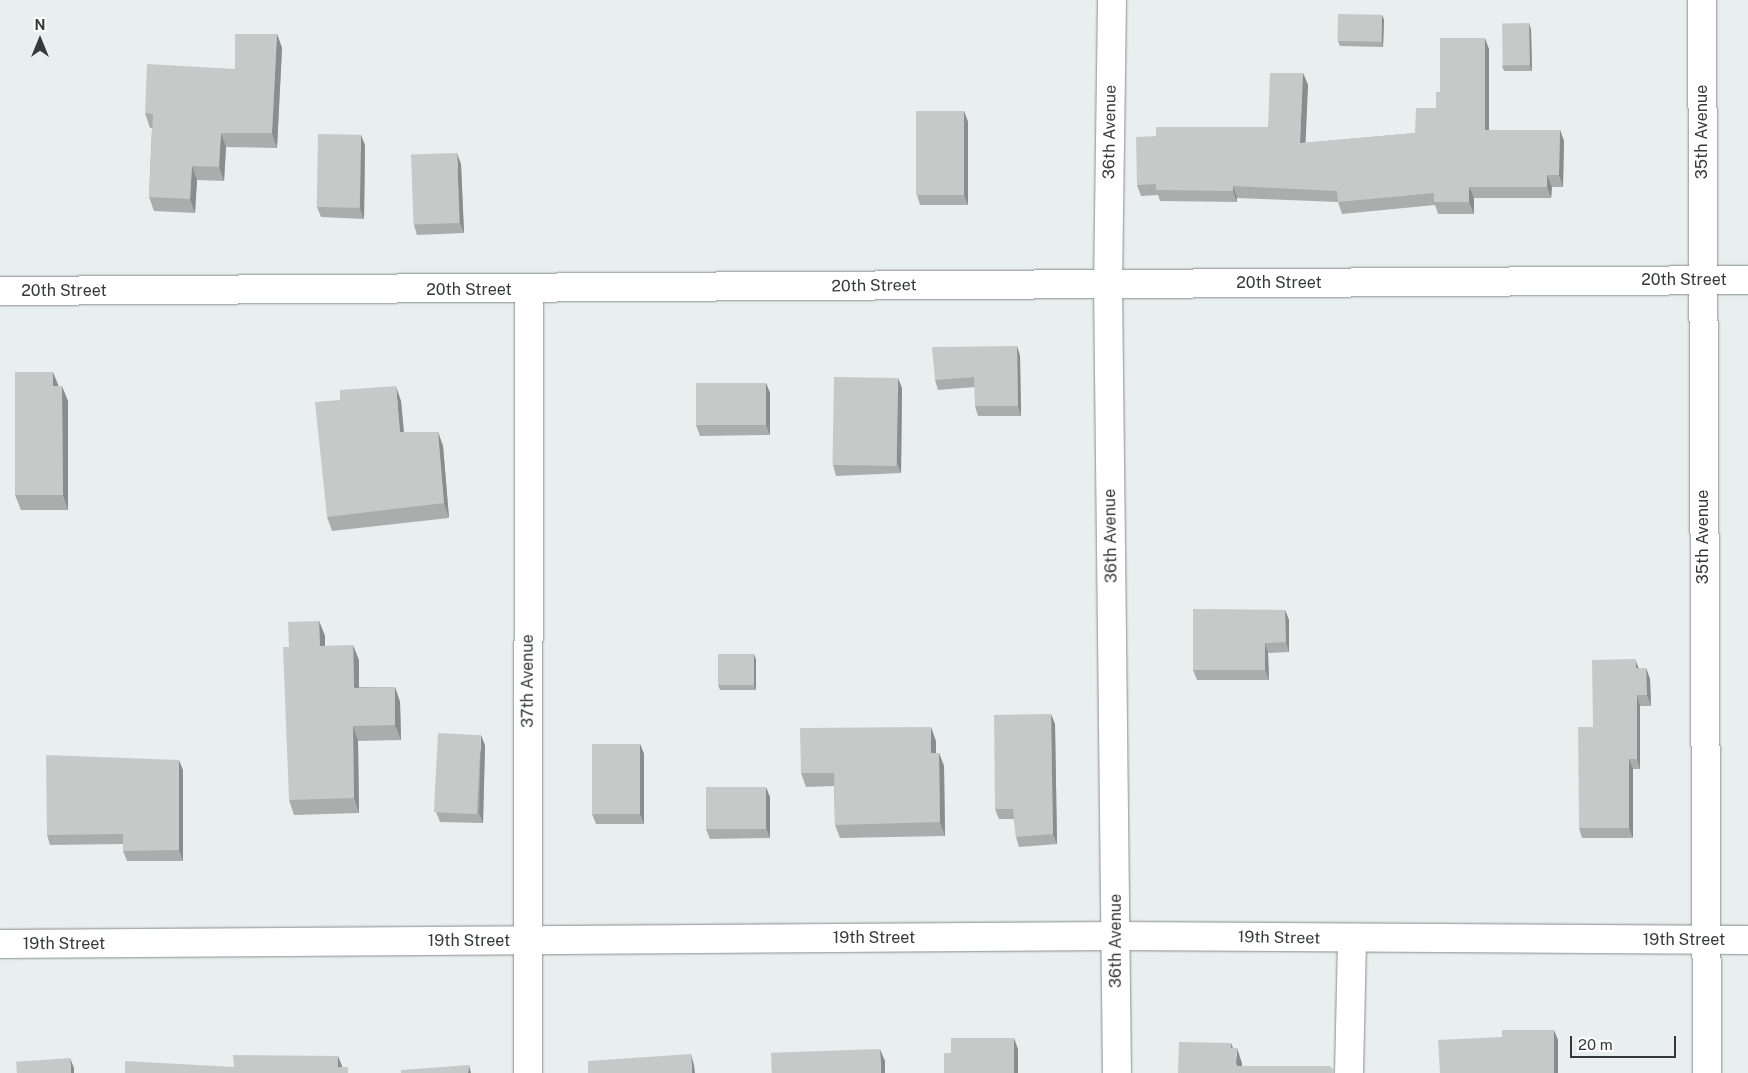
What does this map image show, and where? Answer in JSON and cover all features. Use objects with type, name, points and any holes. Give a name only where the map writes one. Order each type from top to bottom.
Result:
[{"type":"street","name":"36th Avenue","points":[[1112,0],[1108,284],[1117,936],[1117,1073]]},
{"type":"street","name":"35th Avenue","points":[[1702,0],[1701,280],[1707,1073]]},
{"type":"street","name":"20th Street","points":[[0,291],[529,290],[1748,280]]},
{"type":"street","name":"37th Avenue","points":[[528,1073],[529,290]]},
{"type":"street","name":"19th Street","points":[[0,944],[1117,936],[1352,939],[1748,940]]},
{"type":"street","points":[[1349,1073],[1352,939]]},
{"type":"building","points":[[1338,14],[1382,15],[1382,42],[1338,41]]},
{"type":"building","points":[[1502,23],[1529,23],[1530,65],[1503,65]]},
{"type":"building","points":[[235,34],[277,34],[272,133],[221,133],[219,167],[192,166],[190,199],[149,197],[153,114],[145,113],[147,64],[235,69]]},
{"type":"building","points":[[1440,38],[1485,38],[1485,130],[1560,130],[1559,175],[1547,175],[1547,187],[1469,187],[1469,202],[1434,202],[1434,193],[1338,202],[1337,191],[1233,186],[1233,191],[1156,190],[1156,184],[1137,185],[1136,137],[1156,136],[1156,127],[1268,127],[1270,73],[1303,73],[1300,143],[1415,133],[1416,108],[1436,108],[1436,92],[1440,92]]},
{"type":"building","points":[[916,111],[964,111],[964,195],[916,195]]},
{"type":"building","points":[[318,134],[361,135],[360,208],[317,207]]},
{"type":"building","points":[[457,153],[459,223],[413,225],[411,155]]},
{"type":"building","points":[[1017,346],[1018,406],[975,406],[974,377],[935,380],[932,347]]},
{"type":"building","points":[[15,372],[53,372],[53,386],[62,386],[63,495],[15,495]]},
{"type":"building","points":[[834,377],[898,378],[896,466],[832,465]]},
{"type":"building","points":[[696,383],[766,383],[766,425],[696,425]]},
{"type":"building","points":[[396,386],[400,432],[438,432],[444,503],[327,517],[315,402],[340,400],[340,390]]},
{"type":"building","points":[[1193,609],[1285,610],[1286,642],[1265,643],[1265,670],[1193,670]]},
{"type":"building","points":[[319,621],[320,646],[353,645],[354,688],[395,687],[395,725],[353,726],[354,798],[289,800],[283,647],[289,647],[288,622]]},
{"type":"building","points":[[718,654],[754,654],[754,685],[718,685]]},
{"type":"building","points":[[1635,659],[1636,668],[1646,668],[1647,695],[1637,695],[1637,759],[1629,759],[1629,828],[1579,828],[1578,727],[1593,727],[1592,660]]},
{"type":"building","points":[[1051,714],[1053,834],[1016,837],[1013,809],[995,809],[994,715]]},
{"type":"building","points":[[931,727],[931,753],[939,753],[940,822],[835,825],[834,773],[801,773],[800,728]]},
{"type":"building","points":[[438,733],[481,735],[477,814],[434,812]]},
{"type":"building","points":[[592,744],[640,744],[640,814],[592,814]]},
{"type":"building","points":[[46,755],[179,760],[179,850],[123,851],[123,834],[47,835]]},
{"type":"building","points":[[706,787],[766,787],[766,829],[706,829]]},
{"type":"building","points":[[1502,1030],[1554,1030],[1554,1073],[1440,1073],[1438,1040],[1502,1037]]},
{"type":"building","points":[[951,1038],[1014,1038],[1014,1073],[944,1073],[944,1053],[951,1053]]},
{"type":"building","points":[[1179,1042],[1231,1043],[1231,1048],[1237,1048],[1236,1066],[1330,1066],[1334,1073],[1178,1073]]},
{"type":"building","points":[[880,1049],[881,1073],[772,1073],[771,1053]]},
{"type":"building","points":[[691,1054],[692,1073],[588,1073],[588,1061]]},
{"type":"building","points":[[233,1055],[338,1056],[338,1067],[348,1067],[348,1073],[125,1073],[125,1061],[234,1067]]},
{"type":"building","points":[[70,1058],[71,1073],[17,1073],[16,1062]]},
{"type":"building","points":[[469,1065],[468,1073],[401,1073],[401,1070]]}]
